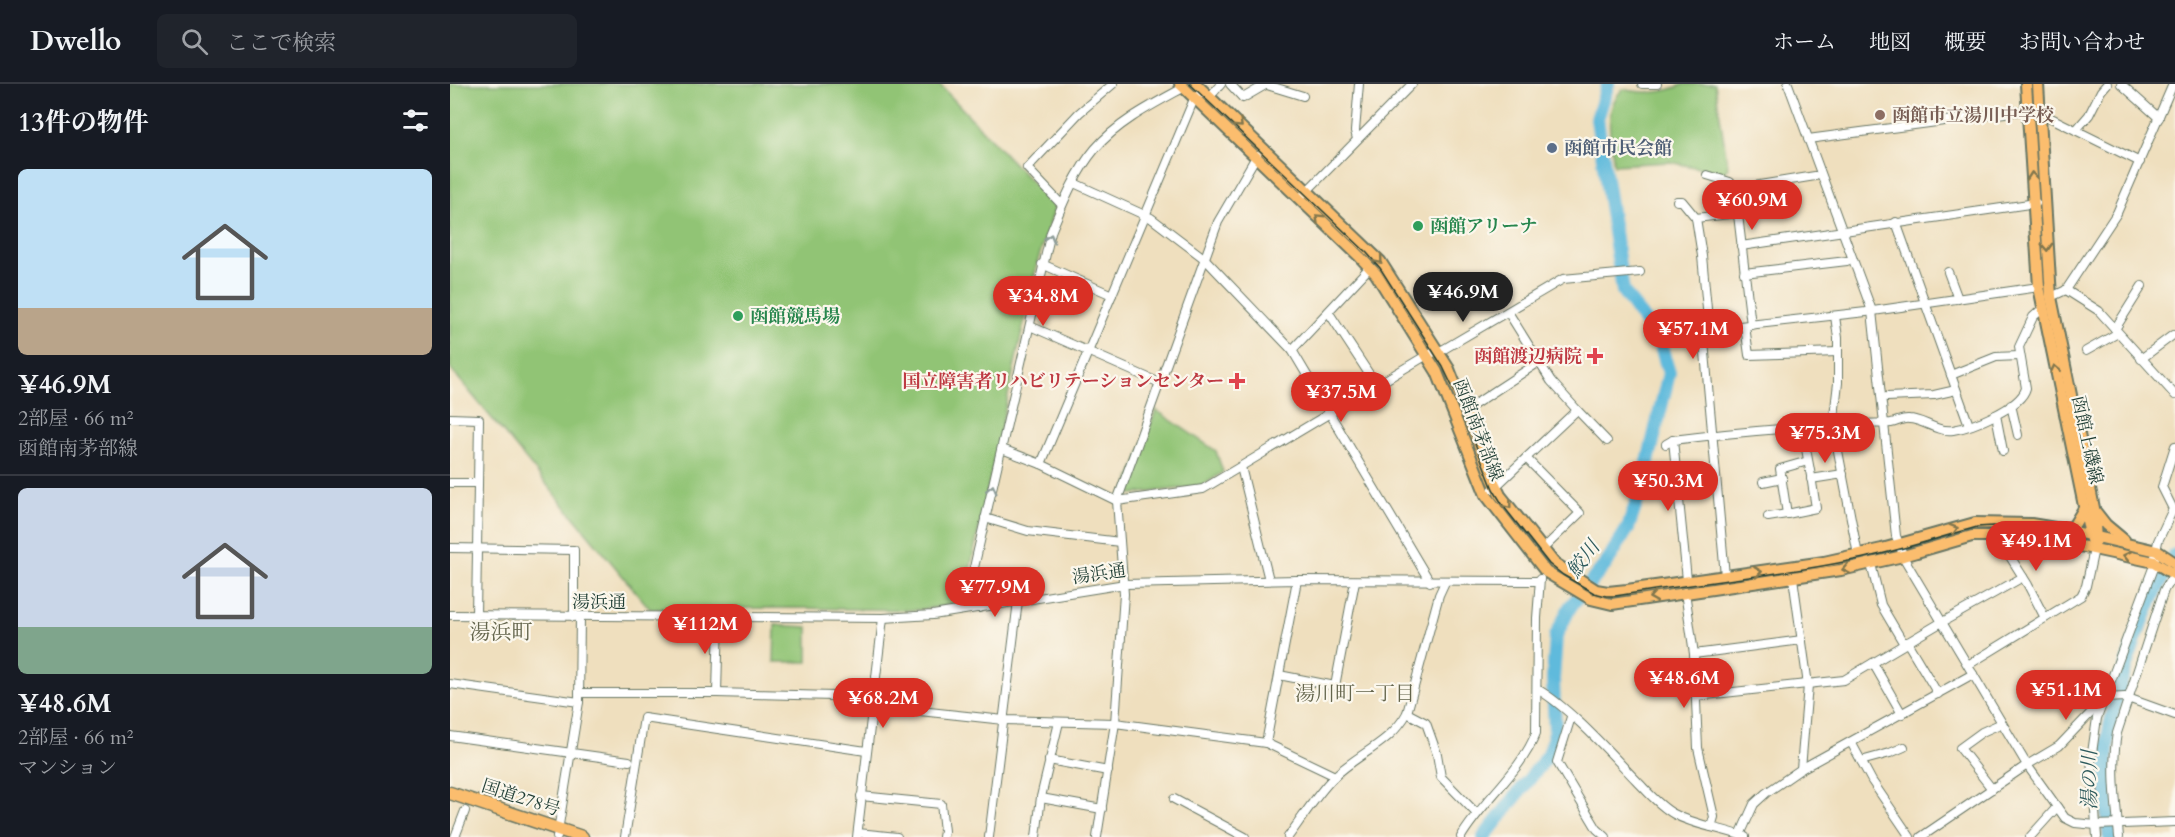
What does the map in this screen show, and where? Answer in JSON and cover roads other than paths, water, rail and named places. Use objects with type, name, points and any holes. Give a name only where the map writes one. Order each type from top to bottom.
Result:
[{"type":"highway","name":"国道278号","points":[[450,793],[558,833],[582,837]]},
{"type":"main road","name":"函館上磯線","points":[[2026,84],[2039,287],[2089,509]]},
{"type":"main road","name":"函館上磯線","points":[[2038,84],[2051,297],[2094,549]]},
{"type":"main road","name":"函館南茅部線","points":[[1181,86],[1370,267],[1427,355],[1446,390],[1486,495],[1546,572],[1612,604],[1841,570],[1900,550]]},
{"type":"main road","name":"函館南茅部線","points":[[1205,89],[1380,261],[1439,351],[1452,376],[1496,486],[1554,563],[1576,585]]},
{"type":"main road","points":[[2067,530],[2089,509],[2129,543],[2159,558],[2174,571]]},
{"type":"main road","points":[[1900,550],[1975,523],[2031,524],[2129,543]]},
{"type":"main road","points":[[1593,595],[1791,567],[1972,536],[2038,538],[2159,558]]},
{"type":"street","points":[[1062,205],[1041,185],[1028,168],[1079,113],[1113,84]]},
{"type":"street","points":[[1041,464],[1194,99],[1205,89],[1221,84]]},
{"type":"street","points":[[1230,84],[1243,98],[1267,84],[1303,96]]},
{"type":"street","points":[[1357,140],[1355,131],[1359,88],[1365,84]]},
{"type":"street","points":[[1299,198],[1412,84]]},
{"type":"street","points":[[1642,84],[1657,84]]},
{"type":"street","points":[[1788,84],[1872,311],[1900,550],[2027,765],[2070,821],[2099,825],[2175,822]]},
{"type":"street","points":[[2076,130],[2090,115],[2101,91],[2107,84]]},
{"type":"street","points":[[2121,84],[2159,118]]},
{"type":"street","points":[[2051,297],[2066,290],[2117,213],[2173,84]]},
{"type":"street","points":[[979,608],[974,572],[1051,232],[1062,205],[1096,148],[1129,119],[1181,86]]},
{"type":"street","points":[[1808,139],[2027,111],[2039,113],[2140,162]]},
{"type":"street","points":[[1097,837],[1115,723],[1125,584],[1117,501],[1218,222],[1255,157],[1263,148]]},
{"type":"street","points":[[1707,176],[1730,182],[1735,189],[1744,273],[1749,355],[1838,352]]},
{"type":"street","points":[[1735,189],[1815,176]]},
{"type":"street","points":[[1074,183],[1146,215],[1205,259],[1292,350],[1430,582]]},
{"type":"street","points":[[1677,201],[1682,201],[1696,218],[1709,330]]},
{"type":"street","points":[[1741,246],[2046,202]]},
{"type":"street","points":[[1696,218],[1738,213]]},
{"type":"street","points":[[1896,222],[1970,425]]},
{"type":"street","points":[[1744,273],[1847,261]]},
{"type":"street","points":[[1042,264],[1112,295]]},
{"type":"street","points":[[1292,350],[1370,267]]},
{"type":"street","points":[[1002,449],[1041,464],[1117,501],[1203,489],[1427,355],[1439,351],[1563,279],[1640,272]]},
{"type":"street","points":[[1948,272],[1958,300]]},
{"type":"street","points":[[2086,351],[2116,331],[2142,286]]},
{"type":"street","points":[[1725,576],[1703,330],[1835,316],[2039,287]]},
{"type":"street","points":[[2066,290],[2099,311],[2175,395]]},
{"type":"street","points":[[1687,580],[1669,442],[1802,426],[1884,423],[1908,419],[1952,430],[1970,425],[1996,415],[2011,405],[2025,390],[2019,356],[2020,344],[2033,317],[2043,308]]},
{"type":"street","points":[[1508,312],[1551,381],[1607,441]]},
{"type":"street","points":[[1331,316],[1377,386]]},
{"type":"street","points":[[1835,316],[1838,352],[1837,406],[1833,425],[1858,555]]},
{"type":"street","points":[[1030,326],[1160,383]]},
{"type":"street","points":[[2141,359],[2173,334]]},
{"type":"street","points":[[1951,375],[1996,357],[2019,356]]},
{"type":"street","points":[[1466,410],[1539,362]]},
{"type":"street","points":[[1887,397],[1934,395],[1956,390]]},
{"type":"street","points":[[2011,405],[2018,435]]},
{"type":"street","points":[[1486,495],[1577,410]]},
{"type":"street","points":[[1996,415],[2003,450]]},
{"type":"street","points":[[450,418],[479,419],[476,616]]},
{"type":"street","points":[[1768,517],[1816,508],[1802,426]]},
{"type":"street","points":[[2097,837],[2099,825],[2092,785],[2091,753],[2097,718],[2159,558],[2158,541],[2173,509],[2162,487],[2175,446]]},
{"type":"street","points":[[1526,458],[1580,513],[1543,549]]},
{"type":"street","points":[[1787,514],[1780,469],[1808,461]]},
{"type":"street","points":[[1241,467],[1269,580]]},
{"type":"street","points":[[1811,480],[1843,474]]},
{"type":"street","points":[[1762,482],[1782,478]]},
{"type":"street","points":[[450,483],[478,483]]},
{"type":"street","points":[[985,518],[1028,531],[1120,542]]},
{"type":"street","points":[[2000,536],[2001,542],[2045,618]]},
{"type":"street","points":[[450,548],[574,550],[579,702],[558,833]]},
{"type":"street","points":[[1968,665],[2081,596],[2086,586],[2094,549]]},
{"type":"street","points":[[1461,837],[1531,744],[1536,733],[1538,581],[1554,563]]},
{"type":"street","points":[[1872,568],[1881,605],[1938,694]]},
{"type":"street","points":[[2120,837],[2114,755],[2121,716],[2164,590],[2174,571]]},
{"type":"street","points":[[1696,696],[1844,680],[2023,577]]},
{"type":"street","points":[[1793,578],[1808,685],[1801,769]]},
{"type":"street","name":"湯浜通","points":[[450,615],[884,618],[933,615],[1125,584],[1269,580],[1538,581]]},
{"type":"street","points":[[1266,743],[1297,580]]},
{"type":"street","points":[[1279,675],[1335,686],[1355,581]]},
{"type":"street","points":[[1288,837],[1335,776],[1393,732],[1407,713],[1439,595],[1445,582]]},
{"type":"street","points":[[1685,592],[1694,654],[1698,748],[1714,817],[1711,826]]},
{"type":"street","points":[[989,837],[1018,602]]},
{"type":"street","points":[[717,693],[718,617]]},
{"type":"street","points":[[884,618],[857,835],[897,837]]},
{"type":"street","points":[[1694,654],[1802,640]]},
{"type":"street","points":[[1873,663],[1902,714]]},
{"type":"street","points":[[1537,689],[1564,710],[1652,796],[1673,813],[1693,822],[1742,836],[1743,824],[1754,804],[1766,793],[1801,769],[1973,674]]},
{"type":"street","points":[[450,684],[579,702]]},
{"type":"street","points":[[579,693],[717,693],[873,702],[1004,720],[1115,723],[1266,743],[1335,776]]},
{"type":"street","points":[[1921,837],[2059,746],[2107,697],[2127,698],[2175,715]]},
{"type":"street","points":[[1407,713],[1426,723],[1437,754],[1441,777],[1478,814]]},
{"type":"street","points":[[1571,717],[1557,762],[1597,829],[1606,837]]},
{"type":"street","points":[[625,837],[644,718],[866,751]]},
{"type":"street","points":[[1036,837],[1041,798],[1059,722]]},
{"type":"street","points":[[1992,789],[1960,748],[1982,732],[2002,723]]},
{"type":"street","points":[[450,736],[629,761]]},
{"type":"street","points":[[1851,742],[1872,781],[1910,837]]},
{"type":"street","points":[[1861,761],[1904,747]]},
{"type":"street","points":[[1049,760],[1108,771]]},
{"type":"street","points":[[861,796],[941,804],[943,837]]},
{"type":"street","points":[[1041,798],[1102,809]]},
{"type":"street","points":[[1174,799],[1245,837]]},
{"type":"street","points":[[2030,837],[2057,807]]},
{"type":"street","points":[[455,837],[465,811]]},
{"type":"water","points":[[2099,794],[2111,797],[2115,837],[2103,837]]},
{"type":"waterway","name":"鮫川","points":[[1484,837],[1549,754],[1555,733],[1553,679],[1556,636],[1570,607],[1606,564],[1628,528],[1643,483],[1669,373],[1660,343],[1623,291],[1597,119],[1608,84]]},
{"type":"waterway","name":"湯の川","points":[[2110,837],[2107,765],[2111,722],[2122,679],[2137,636],[2154,595],[2175,555]]},
{"type":"tram line","points":[[1190,84],[1380,268],[1443,367],[1493,489],[1504,507],[1549,564],[1594,593],[1615,596],[1824,566],[1885,553],[1977,527],[1993,526],[2079,539]]},
{"type":"place","name":"函館市立湯川中学校","points":[[1880,115]]},
{"type":"place","name":"函館市民会館","points":[[1552,148]]},
{"type":"place","name":"函館アリーナ","points":[[1418,226]]},
{"type":"place","name":"函館競馬場","points":[[738,316]]},
{"type":"place","name":"函館渡辺病院","points":[[1595,356]]},
{"type":"place","name":"国立障害者リハビリテーションセンター","points":[[1237,381]]},
{"type":"district","name":"湯浜町","points":[[501,632]]},
{"type":"district","name":"湯川町一丁目","points":[[1355,693]]}]
